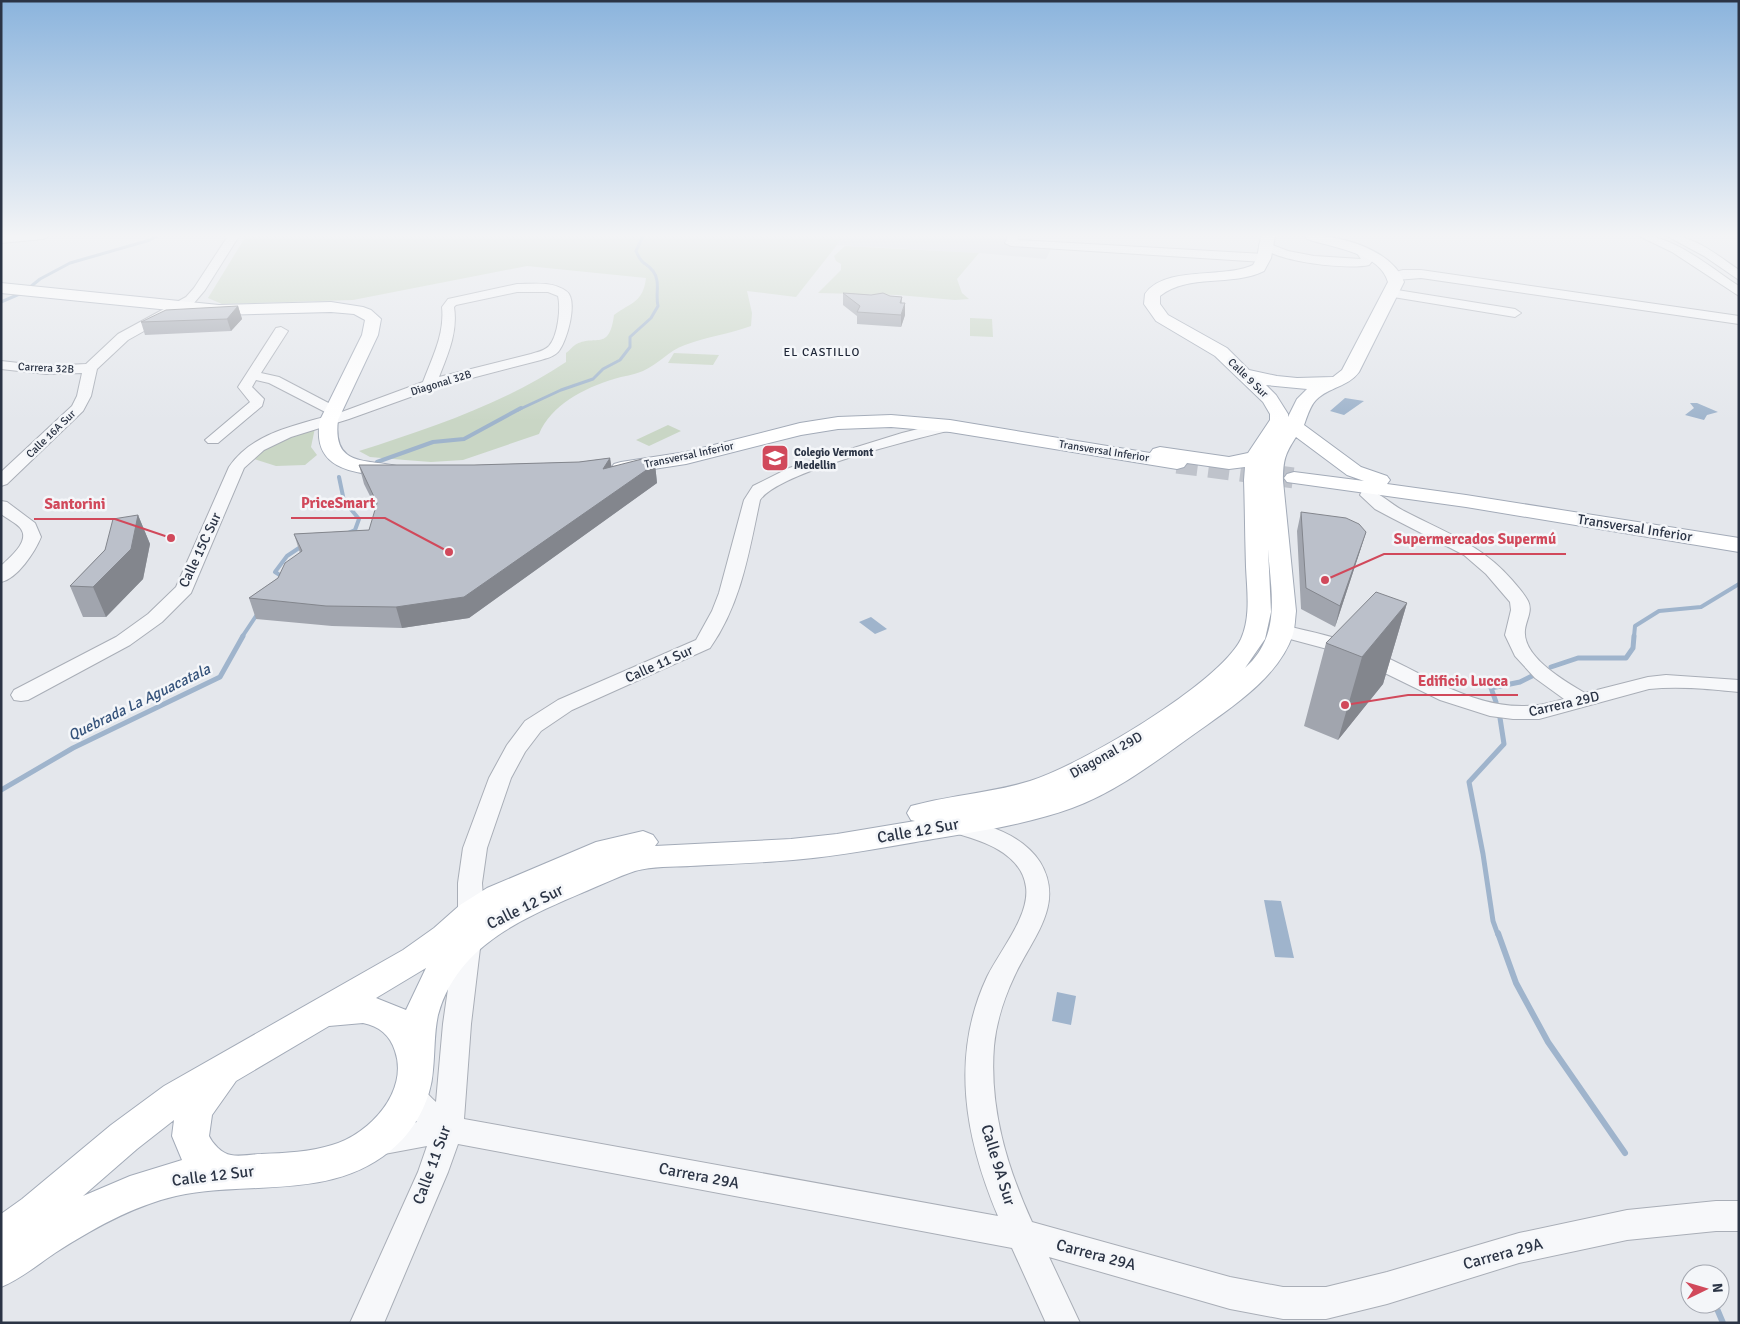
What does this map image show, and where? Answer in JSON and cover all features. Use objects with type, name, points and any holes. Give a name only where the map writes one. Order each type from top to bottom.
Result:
[{"type":"main road","points":[[97,298],[219,310],[331,307],[357,310],[370,315],[374,323],[370,335],[327,417],[327,445],[331,452],[348,463],[376,470],[411,472]]},
{"type":"main road","points":[[151,304],[183,298]]},
{"type":"main road","points":[[200,298],[203,304],[219,310]]},
{"type":"main road","name":"Calle 9 Sur","points":[[1151,298],[1150,304],[1154,311],[1162,318],[1221,352],[1270,399],[1279,414],[1279,420],[1256,457],[1283,480]]},
{"type":"main road","points":[[1270,399],[1273,390],[1294,392],[1306,398],[1344,378],[1356,362],[1389,298]]},
{"type":"main road","points":[[1240,372],[1272,382],[1295,384],[1320,383],[1344,378]]},
{"type":"main road","name":"Calle 9 Sur","points":[[1270,638],[1284,610],[1283,480],[1273,465],[1275,454],[1294,426],[1306,398]]},
{"type":"main road","name":"Transversal Inferior","points":[[600,471],[686,458],[818,426],[866,421],[906,428],[950,426],[1177,463]]},
{"type":"main road","points":[[1294,426],[1342,463],[1364,476],[1497,501],[1516,509]]},
{"type":"main road","points":[[1042,440],[1062,438],[1082,440],[1222,462],[1240,462],[1256,457]]},
{"type":"main road","points":[[1042,440],[1061,449],[1088,455],[1283,480],[1332,473],[1334,469],[1309,450],[1296,447],[1280,448]]},
{"type":"main road","points":[[1283,480],[1287,485],[1496,512],[1516,509]]},
{"type":"main road","name":"Calle 9 Sur","points":[[1270,638],[1259,612],[1283,480]]},
{"type":"main road","name":"Transversal Inferior","points":[[1283,480],[1516,509],[1739,545]]},
{"type":"main road","name":"Diagonal 29D","points":[[928,812],[1034,790],[1064,779],[1095,763],[1169,718],[1192,702],[1270,638]]},
{"type":"main road","name":"Diagonal 29D","points":[[1002,829],[1091,788],[1139,759],[1224,700],[1262,666],[1270,638]]},
{"type":"main road","name":"Calle 12 Sur","points":[[1,1267],[24,1250],[103,1206],[137,1190],[177,1178],[222,1172],[321,1166],[348,1157],[373,1143],[397,1119],[411,1095],[415,1076],[420,1022],[428,995],[470,926],[498,896],[607,850],[636,842],[803,832],[840,828],[928,812]]},
{"type":"main road","name":"Calle 12 Sur","points":[[1,1237],[36,1212],[124,1137],[177,1097],[415,959],[445,937],[497,917],[627,861],[650,857],[837,846],[955,825],[1002,829]]},
{"type":"main road","points":[[317,1015],[342,1009],[364,1009],[380,1012],[394,1020],[408,1036],[416,1059]]},
{"type":"main road","points":[[222,1172],[199,1154],[191,1141],[190,1128],[196,1108],[203,1097],[230,1066]]},
{"type":"street","points":[[90,368],[111,345],[180,307],[191,298]]},
{"type":"street","name":"Diagonal 32B","points":[[429,385],[450,320],[448,307],[452,302],[472,298]]},
{"type":"street","name":"Diagonal 32B","points":[[327,417],[429,385],[539,356],[555,348],[561,338],[565,298]]},
{"type":"street","points":[[1421,298],[1516,313]]},
{"type":"street","points":[[1586,298],[1739,320]]},
{"type":"street","points":[[213,440],[257,403],[257,399],[246,389],[252,375],[281,331]]},
{"type":"street","name":"Carrera 32B","points":[[1,365],[46,370],[90,368]]},
{"type":"street","points":[[1,375],[17,367]]},
{"type":"street","name":"Calle 16A Sur","points":[[1,482],[78,408],[86,390],[90,368]]},
{"type":"street","points":[[252,375],[274,380],[317,401],[327,417]]},
{"type":"street","name":"Calle 15C Sur","points":[[21,695],[123,641],[155,618],[184,589],[237,467],[246,455],[259,445],[276,437],[327,417]]},
{"type":"street","name":"Calle 11 Sur","points":[[367,1323],[433,1172],[448,1129],[456,1024],[470,926],[470,883],[475,848],[500,778],[515,750],[533,726],[565,705],[703,644],[713,630],[728,598],[752,500],[759,490],[794,471],[906,428]]},
{"type":"street","points":[[1368,495],[1403,518],[1448,540],[1483,561],[1519,602],[1522,609],[1515,633],[1517,643],[1524,655],[1556,684],[1583,701]]},
{"type":"street","points":[[1,506],[29,527],[32,537],[27,550],[1,577]]},
{"type":"street","name":"Carrera 29D","points":[[1270,638],[1341,645],[1366,655],[1429,688],[1477,707],[1521,714],[1539,712],[1648,683],[1666,681],[1739,686]]},
{"type":"street","name":"Calle 9A Sur","points":[[1002,829],[1033,873],[1038,886],[1038,900],[1001,976],[984,1019],[977,1070],[986,1136],[1004,1192],[1063,1323]]},
{"type":"street","name":"Carrera 29A","points":[[411,1095],[423,1110],[448,1129]]},
{"type":"street","name":"Carrera 29A","points":[[373,1143],[448,1129],[1022,1235],[1075,1248],[1230,1294],[1283,1303],[1326,1303],[1387,1288],[1519,1248],[1618,1227],[1716,1216],[1739,1216]]},
{"type":"green space","points":[[208,298],[364,298],[353,300],[222,304]]},
{"type":"green space","points":[[638,298],[749,298],[752,313],[751,326],[685,345],[643,371],[591,387],[560,406],[544,424],[539,434],[463,460],[431,462],[370,457],[359,451],[466,414],[542,377],[566,362],[566,353],[575,345],[605,338],[612,327],[614,315]]},
{"type":"green space","points":[[930,298],[969,299],[955,300]]},
{"type":"green space","points":[[970,318],[992,319],[993,337],[970,336]]},
{"type":"green space","points":[[674,353],[719,355],[713,365],[668,363]]},
{"type":"green space","points":[[668,425],[681,431],[649,446],[636,440]]},
{"type":"green space","points":[[315,428],[311,447],[317,455],[305,465],[276,466],[248,457],[264,445]]},
{"type":"water","points":[[1345,398],[1364,401],[1344,415],[1330,411]]},
{"type":"water","points":[[1690,403],[1697,403],[1718,412],[1707,415],[1704,420],[1685,415],[1694,408]]},
{"type":"water","points":[[871,617],[887,629],[875,634],[859,622]]},
{"type":"water","points":[[1264,900],[1281,901],[1294,958],[1275,957]]},
{"type":"water","points":[[1057,992],[1076,996],[1071,1025],[1052,1021]]},
{"type":"building","points":[[849,298],[902,298],[900,303],[905,303],[901,315],[857,312],[860,306]]},
{"type":"building","points":[[238,306],[227,319],[141,322],[166,310]]},
{"type":"building","points":[[610,458],[603,469],[646,458],[655,464],[464,597],[396,607],[326,606],[249,598],[278,578],[285,563],[302,551],[294,534],[369,530],[377,503],[359,465],[474,465],[579,462]]},
{"type":"building","points":[[1301,512],[1346,518],[1359,524],[1366,532],[1340,606],[1306,588]]},
{"type":"building","points":[[138,515],[131,549],[93,587],[70,586],[105,550],[113,519]]},
{"type":"building","points":[[1376,592],[1407,603],[1362,657],[1326,643]]},
{"type":"waterway","points":[[1,302],[11,298]]},
{"type":"waterway","name":"Quebrada La Aguacatala","points":[[518,410],[561,390],[593,379],[603,369],[620,360],[630,347],[630,337],[651,318],[658,306],[657,298]]},
{"type":"waterway","name":"Quebrada La Aguacatala","points":[[377,462],[433,442],[464,439],[521,408]]},
{"type":"waterway","name":"Quebrada La Aguacatala","points":[[339,477],[344,501],[359,519],[355,530],[348,533]]},
{"type":"waterway","name":"Quebrada La Aguacatala","points":[[283,577],[275,572],[287,556],[302,546]]},
{"type":"waterway","points":[[1634,637],[1635,626],[1659,611],[1701,607],[1739,584]]},
{"type":"waterway","name":"Quebrada La Aguacatala","points":[[242,637],[258,613]]},
{"type":"waterway","name":"Quebrada La Aguacatala","points":[[1,790],[73,748],[220,677],[243,636]]},
{"type":"waterway","points":[[1551,667],[1578,658],[1626,658],[1633,648],[1634,636]]},
{"type":"waterway","points":[[1496,702],[1491,688],[1520,682],[1534,675]]},
{"type":"waterway","points":[[1498,935],[1493,921],[1483,854],[1469,782],[1504,744],[1500,718]]},
{"type":"waterway","points":[[1498,933],[1516,983],[1548,1042],[1625,1153]]},
{"type":"waterway","points":[[1719,1314],[1723,1323]]},
{"type":"tunnel","points":[[1177,463],[1294,478]]},
{"type":"place","name":"Colegio Vermont Medellin","points":[[775,458]]},
{"type":"place","name":"Santorini","points":[[171,538]]},
{"type":"place","name":"PriceSmart","points":[[449,552]]},
{"type":"place","name":"Supermercados Supermú","points":[[1325,580]]},
{"type":"place","name":"Edificio Lucca","points":[[1345,705]]},
{"type":"district","name":"EL CASTILLO","points":[[822,352]]}]
